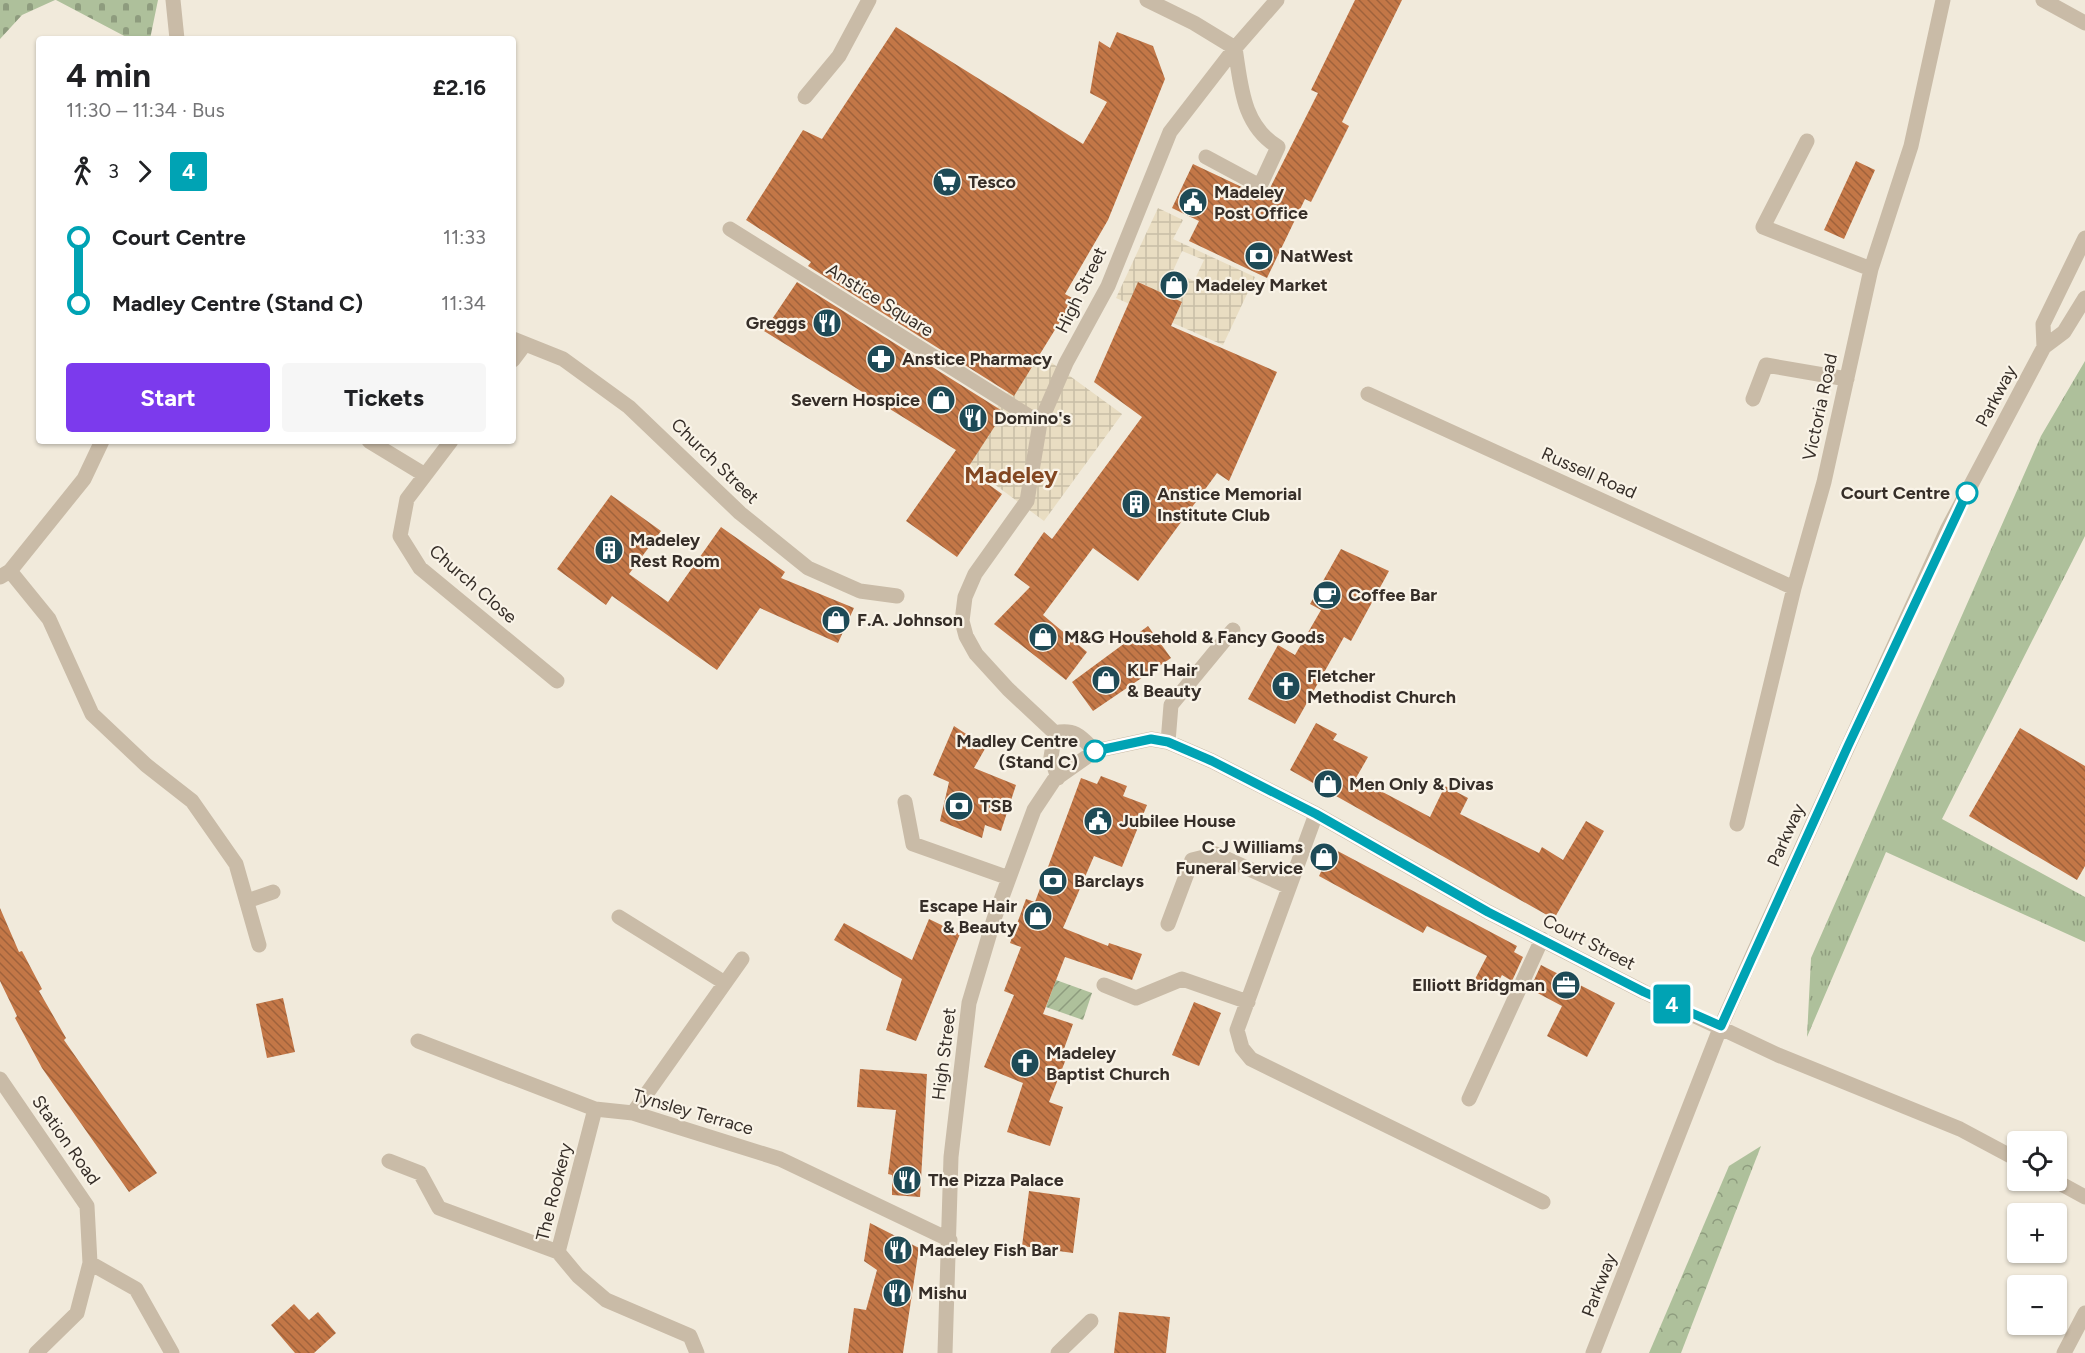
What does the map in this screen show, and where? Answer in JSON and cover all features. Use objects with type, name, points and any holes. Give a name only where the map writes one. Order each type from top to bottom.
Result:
[{"type":"street","points":[[173,0],[177,36]]},
{"type":"street","points":[[805,98],[839,56],[869,0]]},
{"type":"street","points":[[1147,0],[1194,23],[1235,48],[1242,96],[1253,124],[1264,139],[1278,147],[1260,186],[1206,157]]},
{"type":"street","name":"High Street","points":[[1055,733],[1008,689],[976,654],[966,636],[962,621],[965,597],[975,574],[1027,501],[1040,423],[1066,363],[1108,286],[1170,132],[1235,48],[1276,0]]},
{"type":"street","name":"Victoria Road","points":[[1737,824],[1794,588],[1824,482],[1870,269],[1911,146],[1943,0]]},
{"type":"street","points":[[2043,0],[2085,23]]},
{"type":"street","points":[[1807,141],[1763,227],[1870,269]]},
{"type":"street","name":"Anstice Square","points":[[730,229],[1040,423]]},
{"type":"street","name":"Parkway","points":[[2044,347],[2043,324],[2085,238]]},
{"type":"street","name":"Parkway","points":[[1593,1353],[1721,1026],[1947,530],[2044,347],[2064,332],[2085,298]]},
{"type":"street","name":"Church Street","points":[[519,342],[563,359],[629,407],[740,513],[808,568],[860,591],[897,596]]},
{"type":"street","points":[[1753,399],[1766,364],[1846,379]]},
{"type":"street","name":"Russell Road","points":[[1368,394],[1794,588]]},
{"type":"street","points":[[101,444],[84,479],[5,574],[49,619],[92,714],[146,765],[192,801],[236,864],[259,945]]},
{"type":"street","points":[[374,444],[425,475]]},
{"type":"street","name":"Church Close","points":[[449,444],[407,499],[400,536],[420,568],[557,681]]},
{"type":"street","points":[[1168,742],[1171,705],[1233,630]]},
{"type":"street","points":[[1058,778],[1051,757],[1055,733],[1068,730],[1075,732],[1095,751]]},
{"type":"street","name":"Court Street","points":[[1095,751],[1151,739],[1168,742],[1316,814],[1488,912],[1644,992],[1721,1026],[1778,1055],[1960,1129],[2007,1155]]},
{"type":"street","name":"High Street","points":[[945,1353],[951,1157],[969,1003],[1009,878],[1034,810],[1058,778],[1095,751]]},
{"type":"street","points":[[905,802],[913,844],[1009,878]]},
{"type":"street","points":[[1316,814],[1237,1030],[1242,1048],[1251,1059],[1543,1202]]},
{"type":"street","points":[[1168,924],[1192,860],[1216,854],[1289,886]]},
{"type":"street","points":[[247,901],[273,892]]},
{"type":"street","points":[[619,917],[725,982]]},
{"type":"street","points":[[1469,1099],[1542,939]]},
{"type":"street","points":[[633,1113],[742,958]]},
{"type":"street","points":[[1104,985],[1136,998],[1182,979],[1248,1002]]},
{"type":"street","name":"Tynsley Terrace","points":[[417,1041],[595,1109],[633,1113],[780,1159],[950,1240]]},
{"type":"street","name":"Station Road","points":[[0,1079],[87,1206],[90,1263],[77,1313],[36,1353]]},
{"type":"street","name":"The Rookery","points":[[595,1109],[558,1252],[578,1276],[606,1300],[690,1336],[697,1353]]},
{"type":"street","points":[[389,1161],[420,1173],[439,1208],[558,1252]]},
{"type":"street","points":[[2067,1187],[2085,1197]]},
{"type":"street","points":[[90,1263],[136,1289],[172,1353]]},
{"type":"street","points":[[2064,1353],[2085,1313]]},
{"type":"street","points":[[1058,1353],[1091,1322]]},
{"type":"green space","points":[[0,0],[55,0],[22,15],[0,39]]},
{"type":"green space","points":[[56,0],[158,0],[151,36],[124,36]]},
{"type":"green space","points":[[2085,361],[2085,536],[1942,819],[2085,897],[2085,942],[1886,852],[1807,1037],[1811,958],[2041,436]]},
{"type":"green space","points":[[1056,980],[1092,993],[1083,1020],[1046,1007]]},
{"type":"green space","points":[[1761,1146],[1681,1353],[1649,1353],[1729,1166]]},
{"type":"shaded area","points":[[1158,208],[1183,220],[1173,239],[1255,277],[1223,345],[1116,298]],"holes":[[[1182,251],[1204,260],[1194,281],[1173,271]],[[1139,282],[1182,303],[1175,317],[1131,298]]]},
{"type":"shaded area","points":[[1037,352],[1122,414],[1044,521],[960,459]]},
{"type":"building","points":[[1355,0],[1402,0],[1342,122],[1349,126],[1311,202],[1305,199],[1267,278],[1189,241],[1199,221],[1172,208],[1193,164],[1265,198],[1318,93],[1311,90]]},
{"type":"building","name":"Tesco","points":[[896,27],[1083,144],[1107,102],[1090,93],[1099,41],[1110,48],[1117,32],[1153,46],[1165,79],[1108,220],[1065,294],[1074,299],[1014,396],[808,266],[811,262],[746,220],[803,130],[822,139]]},
{"type":"building","points":[[1856,161],[1875,170],[1844,239],[1824,230]]},
{"type":"building","points":[[797,282],[1004,412],[967,469],[1002,494],[957,557],[906,521],[956,450],[764,331]]},
{"type":"building","points":[[1138,282],[1182,302],[1171,326],[1277,372],[1229,481],[1217,473],[1138,581],[1093,548],[1043,615],[1087,652],[1066,680],[994,624],[1030,587],[1014,575],[1044,532],[1052,539],[1142,417],[1094,382]]},
{"type":"building","points":[[611,495],[661,531],[629,574],[668,602],[721,527],[785,572],[781,578],[854,608],[838,643],[760,608],[717,670],[612,596],[606,605],[557,569]]},
{"type":"building","points":[[1341,549],[1389,571],[1351,641],[1344,637],[1295,724],[1248,699],[1278,645],[1295,655],[1321,610],[1310,604]]},
{"type":"building","points":[[1148,626],[1171,658],[1093,711],[1072,682]]},
{"type":"building","points":[[1316,723],[1337,734],[1333,740],[1368,757],[1356,778],[1430,817],[1445,786],[1468,798],[1460,814],[1539,853],[1542,847],[1563,860],[1586,821],[1604,831],[1554,919],[1290,770]]},
{"type":"building","points":[[954,726],[986,747],[974,768],[1016,785],[1001,831],[985,825],[982,838],[940,821],[949,782],[933,775]]},
{"type":"building","points":[[2020,728],[2085,766],[2085,866],[2077,880],[1969,816]]},
{"type":"building","points":[[1101,776],[1127,786],[1123,796],[1147,805],[1122,867],[1094,856],[1063,928],[1108,946],[1109,943],[1142,954],[1132,980],[1065,957],[1043,1014],[1073,1024],[1061,1057],[1066,1059],[1049,1102],[1063,1107],[1050,1146],[1007,1132],[1023,1083],[984,1067],[1014,995],[1004,991],[1021,947],[1010,943],[1026,899],[1035,902],[1081,778],[1097,784]]},
{"type":"building","points":[[1332,848],[1517,946],[1514,952],[1523,957],[1512,981],[1502,975],[1493,991],[1474,981],[1487,956],[1427,926],[1423,933],[1319,876]]},
{"type":"building","points":[[0,908],[19,952],[22,951],[42,989],[39,991],[66,1038],[64,1040],[157,1173],[129,1192],[42,1068],[15,1018],[17,1016],[0,981]]},
{"type":"building","points":[[929,919],[960,934],[916,1041],[886,1030],[902,979],[834,940],[844,923],[912,960]]},
{"type":"building","points":[[1541,965],[1615,1003],[1587,1057],[1547,1036],[1562,1006],[1530,989]]},
{"type":"building","points":[[283,998],[295,1052],[267,1058],[256,1004]]},
{"type":"building","points":[[1194,1002],[1221,1013],[1199,1066],[1172,1055]]},
{"type":"building","points":[[860,1069],[927,1074],[920,1197],[892,1195],[892,1175],[888,1174],[896,1110],[857,1107]]},
{"type":"building","points":[[1029,1191],[1080,1198],[1073,1253],[1022,1246]]},
{"type":"building","points":[[870,1223],[919,1248],[903,1353],[848,1353],[854,1308],[866,1310],[877,1270],[864,1261]]},
{"type":"building","points":[[294,1304],[309,1320],[318,1312],[336,1333],[314,1353],[295,1353],[271,1325]]},
{"type":"building","points":[[1119,1312],[1170,1317],[1166,1353],[1114,1353]]},
{"type":"bus line","name":"4","points":[[1095,751],[1151,739],[1168,742],[1212,761],[1316,814],[1488,912],[1644,992],[1721,1026],[1947,530],[1967,493]]},
{"type":"place","name":"Tesco","points":[[947,182]]},
{"type":"place","name":"Madeley Post Office","points":[[1193,202]]},
{"type":"place","name":"NatWest","points":[[1259,256]]},
{"type":"place","name":"Madeley Market","points":[[1174,285]]},
{"type":"place","name":"Greggs","points":[[827,323]]},
{"type":"place","name":"Anstice Pharmacy","points":[[881,359]]},
{"type":"place","name":"Severn Hospice","points":[[941,400]]},
{"type":"place","name":"Domino's","points":[[973,418]]},
{"type":"place","name":"Court Centre","points":[[1967,493]]},
{"type":"place","name":"Anstice Memorial Institute Club","points":[[1136,504]]},
{"type":"place","name":"Madeley Rest Room","points":[[609,550]]},
{"type":"place","name":"Coffee Bar","points":[[1327,595]]},
{"type":"place","name":"F.A. Johnson","points":[[836,620]]},
{"type":"place","name":"M&G Household & Fancy Goods","points":[[1043,637]]},
{"type":"place","name":"KLF Hair & Beauty","points":[[1106,680]]},
{"type":"place","name":"Fletcher Methodist Church","points":[[1286,686]]},
{"type":"place","name":"Madley Centre (Stand C)","points":[[1095,751]]},
{"type":"place","name":"Men Only & Divas","points":[[1328,784]]},
{"type":"place","name":"TSB","points":[[959,806]]},
{"type":"place","name":"Jubilee House","points":[[1098,821]]},
{"type":"place","name":"C J Williams Funeral Service","points":[[1324,857]]},
{"type":"place","name":"Barclays","points":[[1053,881]]},
{"type":"place","name":"Escape Hair & Beauty","points":[[1038,916]]},
{"type":"place","name":"Elliott Bridgman","points":[[1566,985]]},
{"type":"place","name":"Madeley Baptist Church","points":[[1025,1063]]},
{"type":"place","name":"The Pizza Palace","points":[[907,1180]]},
{"type":"place","name":"Madeley Fish Bar","points":[[898,1250]]},
{"type":"place","name":"Mishu","points":[[897,1293]]},
{"type":"district","name":"Madeley","points":[[1011,474]]}]
